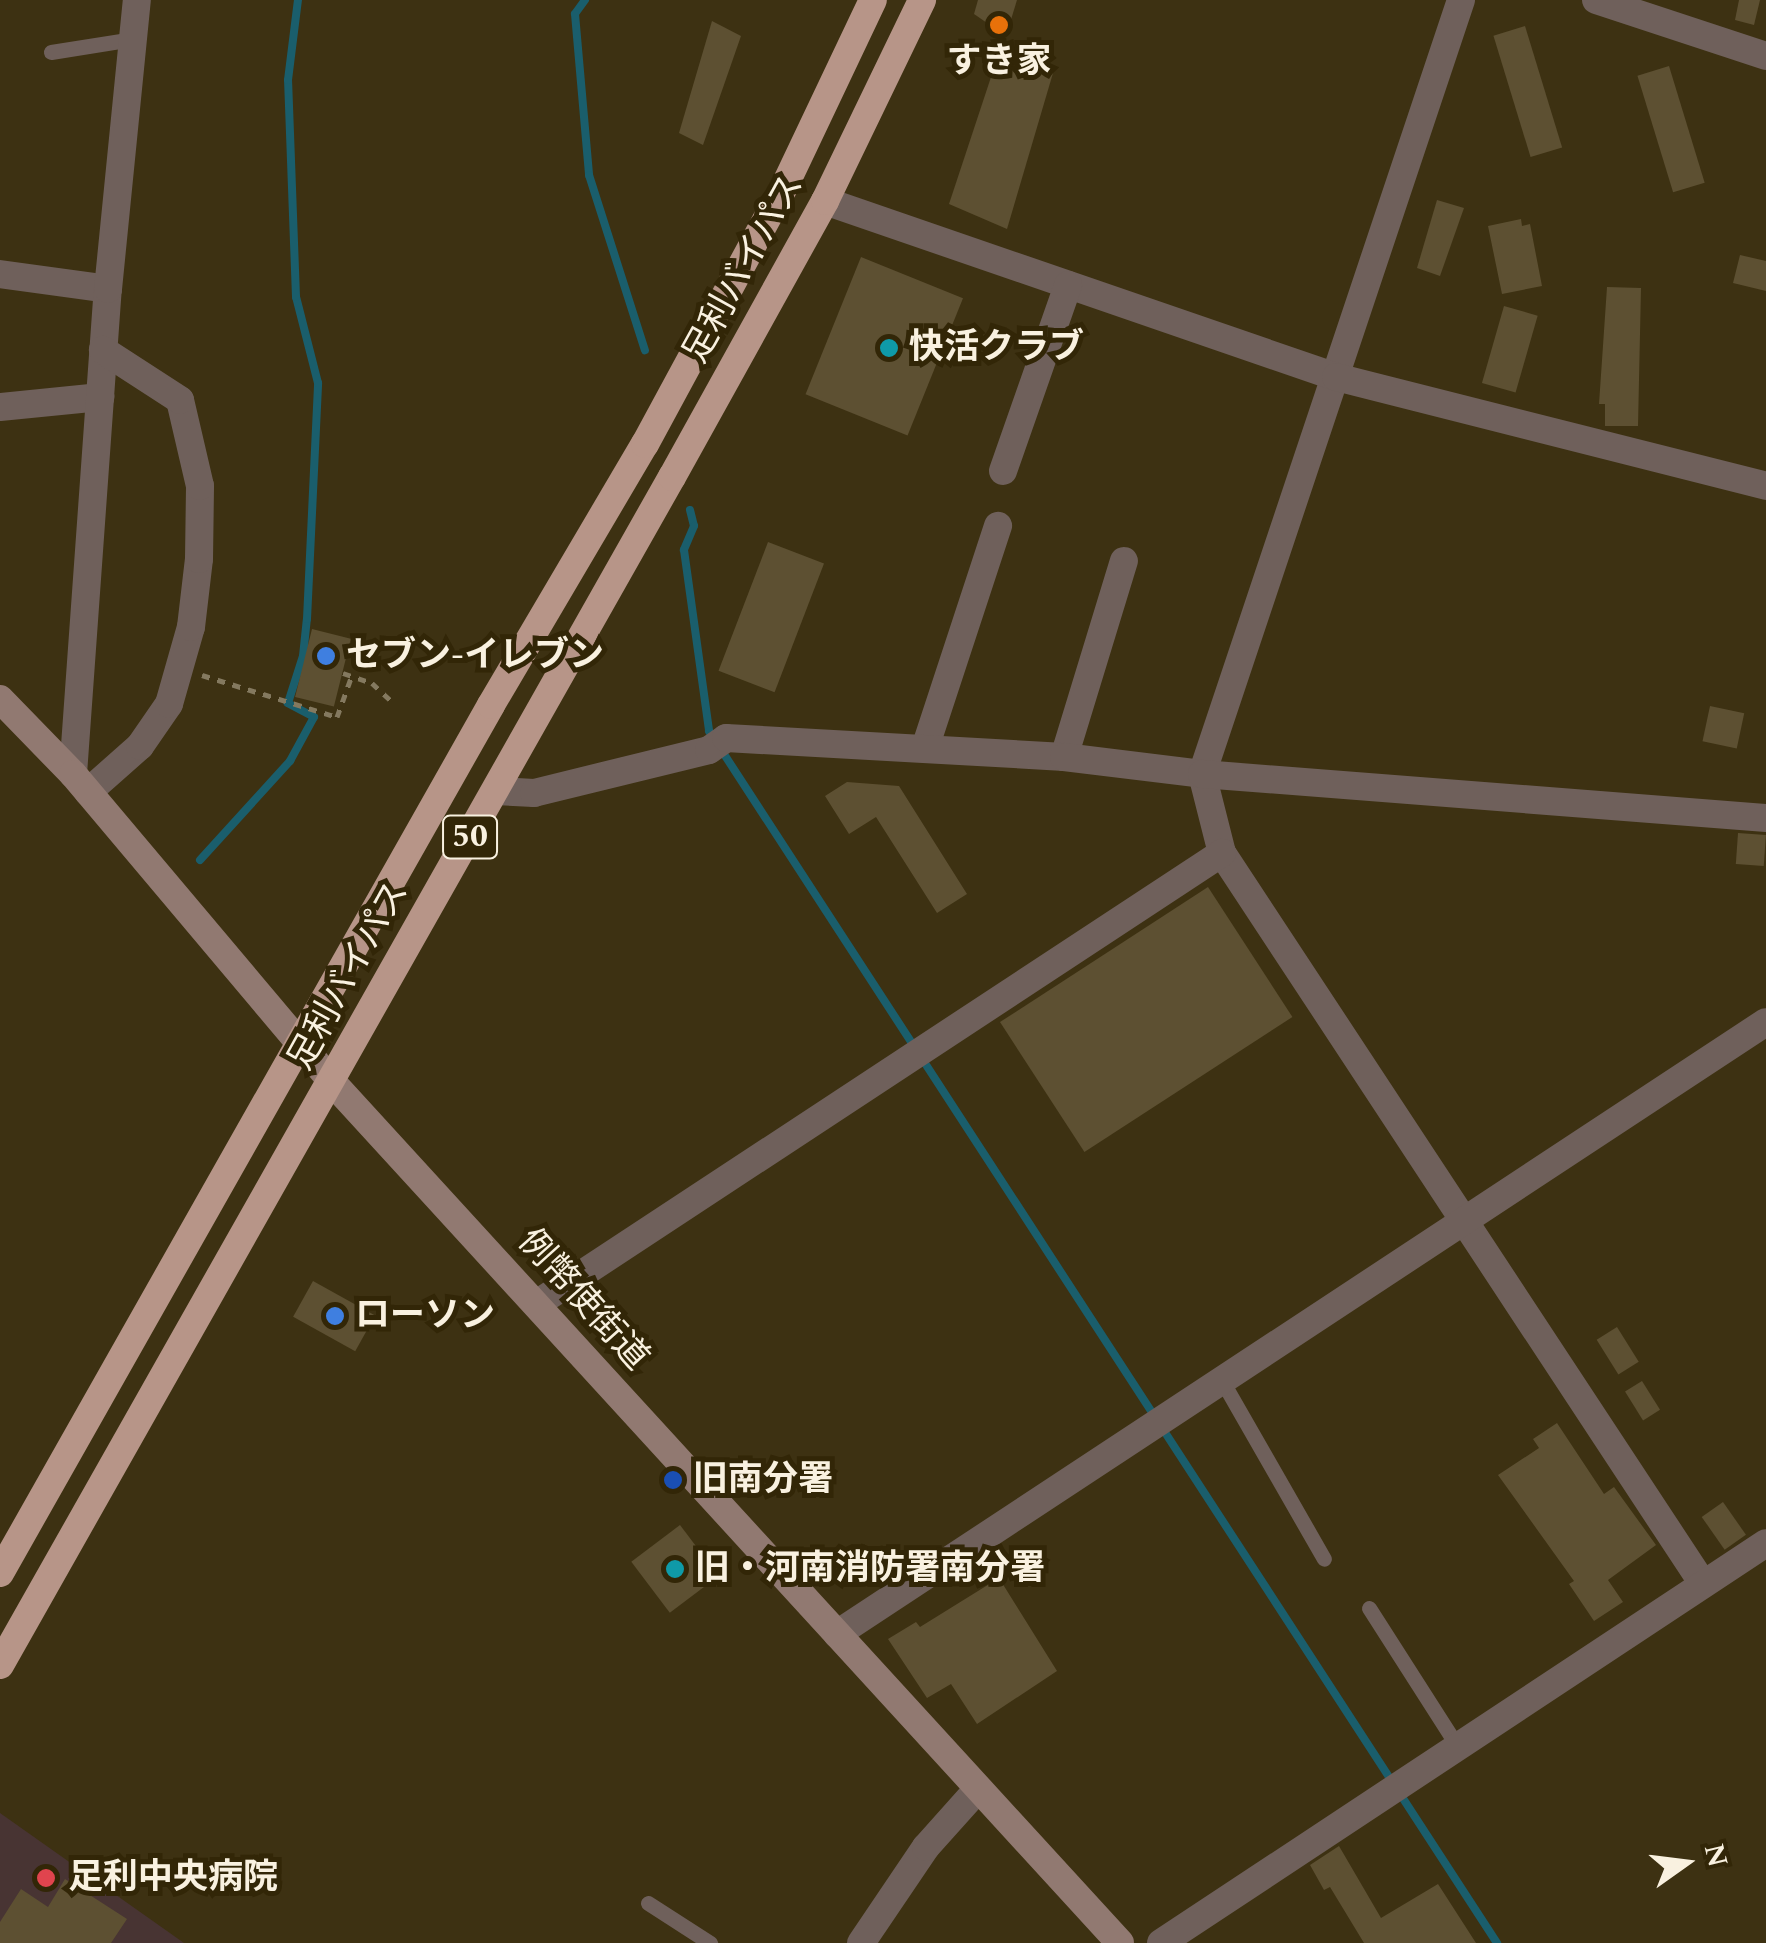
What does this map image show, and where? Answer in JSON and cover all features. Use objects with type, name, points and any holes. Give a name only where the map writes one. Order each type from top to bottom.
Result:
[{"type":"highway","name":"足利バイパス","points":[[0,1572],[645,444],[787,181],[873,0]]},
{"type":"highway","name":"足利バイパス","points":[[0,1665],[332,1082],[825,201],[922,0]]},
{"type":"main road","name":"例幣使街道","points":[[0,699],[81,783],[332,1082],[1120,1943]]},
{"type":"street","points":[[81,783],[108,289],[137,0]]},
{"type":"street","points":[[1461,0],[1202,774],[1222,853],[1703,1584]]},
{"type":"street","points":[[1596,0],[1766,56]]},
{"type":"street","points":[[825,201],[1336,377],[1766,486]]},
{"type":"street","points":[[0,274],[108,289]]},
{"type":"street","points":[[1003,470],[1068,285]]},
{"type":"street","points":[[81,783],[140,746],[157,724],[180,669],[200,559],[200,486],[192,441],[177,395],[104,350]]},
{"type":"street","points":[[0,407],[101,397]]},
{"type":"street","points":[[925,748],[998,526]]},
{"type":"street","points":[[1064,758],[1124,561]]},
{"type":"street","points":[[496,790],[534,793],[718,744],[925,748],[1766,818]]},
{"type":"street","points":[[538,1303],[1222,853]]},
{"type":"street","points":[[837,1634],[1156,1420],[1766,1022]]},
{"type":"street","points":[[1161,1943],[1766,1543]]},
{"type":"street","points":[[861,1943],[926,1847],[977,1790]]},
{"type":"lane","points":[[50,52],[132,39]]},
{"type":"lane","points":[[1220,1378],[1324,1559]]},
{"type":"lane","points":[[1369,1608],[1458,1747]]},
{"type":"lane","points":[[648,1903],[710,1943]]},
{"type":"path","points":[[180,669],[336,717],[351,678]]},
{"type":"path","points":[[342,672],[372,684],[391,701]]},
{"type":"shaded area","name":"足利中央病院","points":[[0,1813],[184,1943],[0,1943]]},
{"type":"building","name":"すき家","points":[[978,0],[1017,0],[1006,36],[974,14]]},
{"type":"building","points":[[1739,0],[1760,0],[1754,25],[1735,20]]},
{"type":"building","points":[[712,21],[741,36],[703,145],[679,133]]},
{"type":"building","points":[[1525,26],[1562,147],[1531,157],[1493,36]]},
{"type":"building","points":[[996,62],[1053,73],[1007,229],[949,204]]},
{"type":"building","points":[[1669,66],[1705,183],[1673,192],[1637,76]]},
{"type":"building","points":[[1437,200],[1464,208],[1440,276],[1417,268]]},
{"type":"building","points":[[1521,219],[1522,226],[1530,224],[1542,286],[1502,294],[1488,226]]},
{"type":"building","points":[[1740,255],[1766,261],[1766,291],[1733,283]]},
{"type":"building","name":"快活クラブ","points":[[861,257],[963,298],[908,435],[806,394]]},
{"type":"building","points":[[1607,287],[1641,288],[1638,426],[1605,426],[1605,404],[1599,404]]},
{"type":"building","points":[[1504,306],[1538,316],[1516,393],[1482,383]]},
{"type":"building","points":[[768,542],[824,564],[775,692],[719,671]]},
{"type":"building","name":"セブン-イレブン","points":[[312,629],[351,639],[334,707],[295,697]]},
{"type":"building","points":[[1710,706],[1744,713],[1737,748],[1703,741]]},
{"type":"building","points":[[847,782],[899,786],[967,894],[937,913],[876,817],[849,834],[825,796]]},
{"type":"building","points":[[1738,833],[1766,835],[1764,866],[1736,864]]},
{"type":"building","points":[[1208,887],[1292,1017],[1084,1152],[1000,1022]]},
{"type":"building","name":"ローソン","points":[[313,1281],[375,1315],[355,1351],[293,1317]]},
{"type":"building","points":[[1617,1327],[1639,1362],[1618,1374],[1597,1340]]},
{"type":"building","points":[[1642,1381],[1660,1410],[1643,1420],[1625,1392]]},
{"type":"building","points":[[1557,1423],[1604,1494],[1614,1487],[1656,1545],[1608,1580],[1623,1602],[1594,1621],[1569,1584],[1574,1581],[1498,1475],[1539,1448],[1533,1439]]},
{"type":"building","points":[[1723,1502],[1746,1535],[1725,1550],[1702,1517]]},
{"type":"building","name":"旧・河南消防署南分署","points":[[680,1525],[719,1576],[670,1613],[631,1562]]},
{"type":"building","points":[[999,1578],[1057,1671],[977,1724],[951,1684],[927,1698],[888,1639],[916,1622],[920,1627]]},
{"type":"building","points":[[1339,1846],[1381,1918],[1438,1884],[1476,1943],[1364,1943],[1330,1887],[1324,1890],[1310,1865]]},
{"type":"building","points":[[65,1879],[127,1919],[111,1943],[0,1943],[0,1922],[21,1889],[48,1907]]},
{"type":"waterway","points":[[200,860],[290,761],[314,717],[288,703],[303,656],[307,619],[318,383],[296,297],[288,80],[298,0]]},
{"type":"waterway","points":[[585,0],[575,14],[589,175],[645,350]]},
{"type":"waterway","points":[[690,510],[694,526],[684,550],[709,731],[1497,1943]]},
{"type":"place","name":"すき家","points":[[999,25]]},
{"type":"place","name":"快活クラブ","points":[[889,348]]},
{"type":"place","name":"セブン-イレブン","points":[[326,656]]},
{"type":"place","name":"ローソン","points":[[335,1316]]},
{"type":"place","name":"旧南分署","points":[[673,1480]]},
{"type":"place","name":"旧・河南消防署南分署","points":[[675,1569]]},
{"type":"place","name":"足利中央病院","points":[[46,1878]]}]
